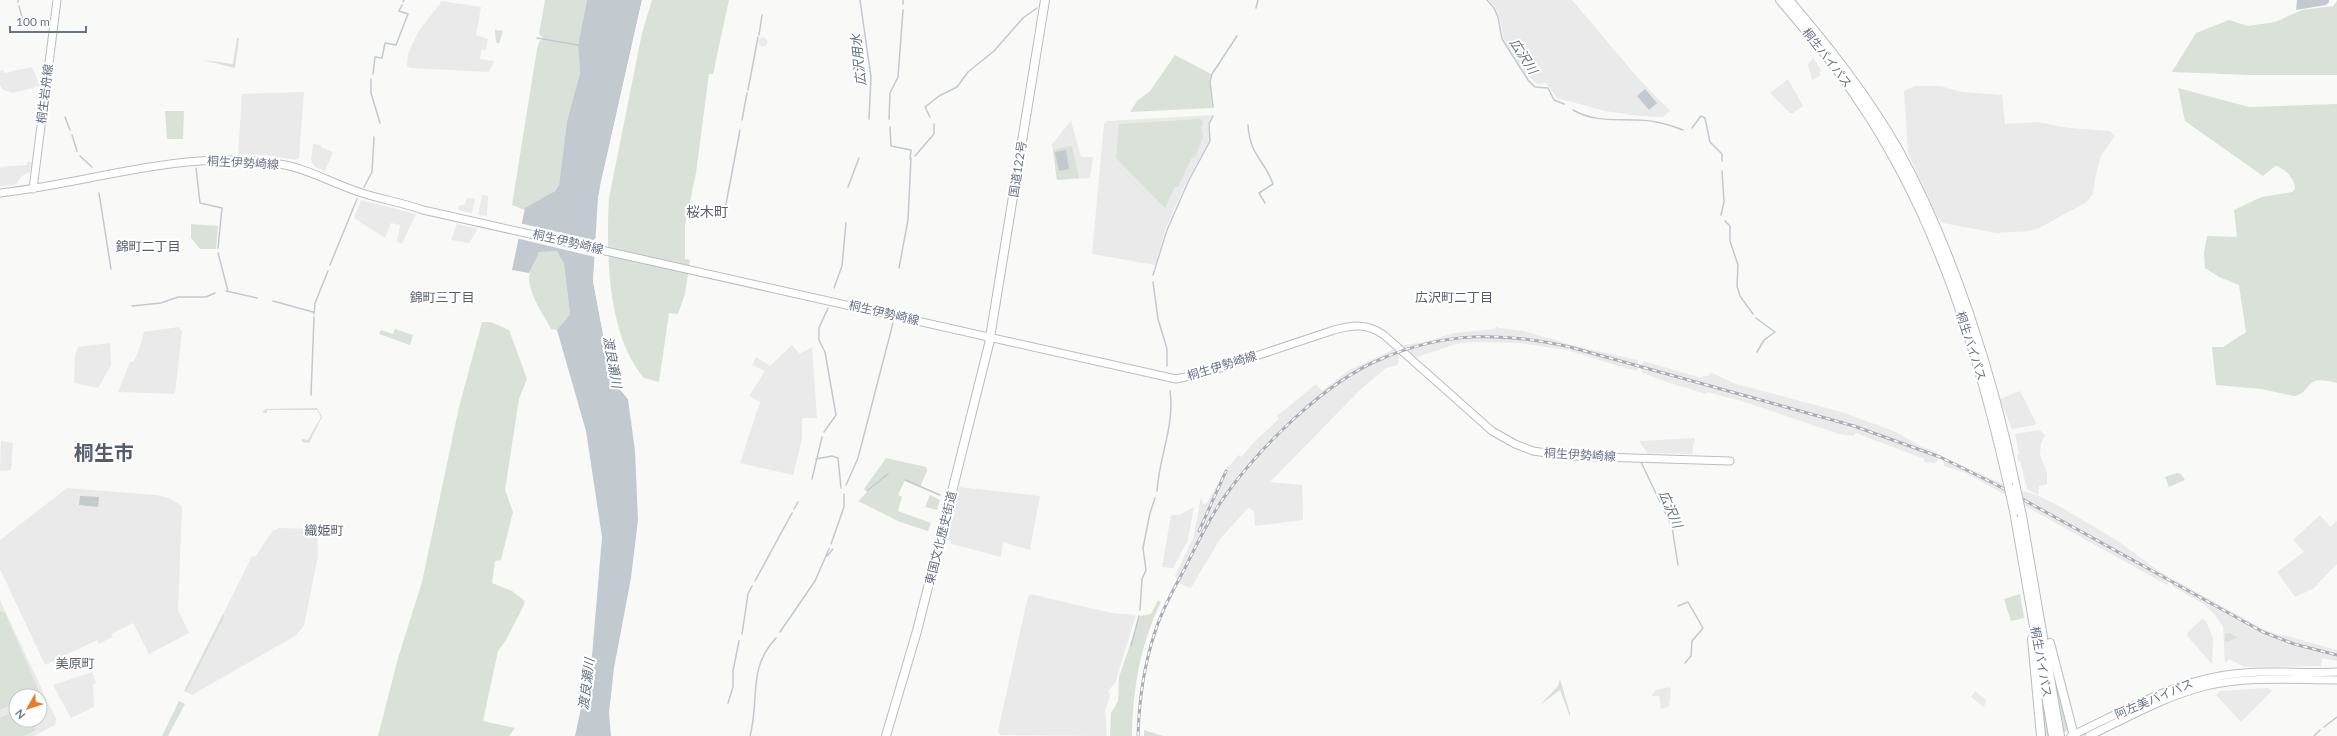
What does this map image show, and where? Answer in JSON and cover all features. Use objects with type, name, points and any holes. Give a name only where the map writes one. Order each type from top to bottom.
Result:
[{"type":"highway","name":"国道122号","points":[[990,338],[1045,0]]},
{"type":"highway","name":"桐生バイパス","points":[[1780,0],[1852,85]]},
{"type":"highway","name":"桐生バイパス","points":[[1789,0],[1862,99],[1908,169],[1929,212],[1951,265],[1990,381],[2005,434],[2022,516],[2053,736]]},
{"type":"highway","name":"桐生バイパス","points":[[1862,99],[1902,173],[1920,211],[1946,274],[1980,374],[2008,484],[2032,588],[2060,736]]},
{"type":"highway","name":"東国文化歴史街道","points":[[886,736],[917,631],[972,416],[990,338]]},
{"type":"highway","points":[[2032,588],[2041,603],[2073,736]]},
{"type":"highway","points":[[2032,588],[2027,602],[2041,736]]},
{"type":"main road","name":"桐生岩舟線","points":[[33,189],[57,0]]},
{"type":"main road","name":"桐生伊勢崎線","points":[[0,193],[33,189],[182,161],[266,162],[303,170],[365,194],[498,226],[1141,373],[1181,379],[1334,330],[1362,325],[1373,328],[1384,335],[1492,431],[1522,447],[1542,453],[1568,456],[1730,461]]},
{"type":"main road","name":"阿左美バイパス","points":[[2073,736],[2160,694],[2200,680],[2244,673],[2337,672]]},
{"type":"main road","name":"阿左美バイパス","points":[[2089,736],[2163,701],[2206,686],[2248,681],[2337,680]]},
{"type":"shaded area","points":[[545,0],[587,0],[578,45],[580,73],[567,121],[559,185],[555,191],[525,210],[512,205],[537,49],[540,40],[542,41],[543,38],[539,34]]},
{"type":"shaded area","points":[[587,0],[642,0],[598,197],[593,281],[608,360],[618,387],[628,399],[635,451],[638,520],[631,578],[614,668],[609,713],[611,736],[575,736],[592,656],[602,537],[586,431],[557,330],[570,314],[564,264],[557,251],[539,252],[529,273],[512,270],[525,208],[555,191],[559,185],[567,121],[580,73],[578,45]]},
{"type":"shaded area","points":[[652,0],[729,0],[713,74],[709,74],[696,173],[685,225],[685,259],[690,260],[685,294],[678,314],[669,313],[659,382],[644,378],[632,360],[622,339],[612,292],[608,243],[609,198],[642,33]]},
{"type":"shaded area","points":[[1489,0],[1572,0],[1638,78],[1670,111],[1663,117],[1639,116],[1605,111],[1557,98],[1546,83],[1537,84],[1529,76],[1527,77],[1504,40],[1500,19],[1494,5]]},
{"type":"shaded area","points":[[2297,0],[2329,0],[2329,2],[2326,5],[2296,10]]},
{"type":"shaded area","points":[[442,1],[481,7],[476,35],[488,39],[486,50],[481,50],[480,59],[494,61],[489,72],[411,68],[407,66],[408,54],[418,32]]},
{"type":"shaded area","points":[[2337,1],[2337,75],[2250,75],[2172,72],[2196,33],[2229,20],[2248,26],[2275,22],[2302,10],[2333,6]]},
{"type":"shaded area","points":[[495,30],[503,31],[499,44],[496,42]]},
{"type":"shaded area","points":[[763,37],[768,42],[763,47],[758,42]]},
{"type":"shaded area","points":[[237,38],[239,38],[235,68],[203,60],[233,64]]},
{"type":"shaded area","points":[[1175,55],[1211,74],[1210,82],[1212,108],[1130,112],[1137,101],[1150,91]]},
{"type":"shaded area","points":[[1813,58],[1822,71],[1819,72],[1821,75],[1812,80],[1808,65]]},
{"type":"shaded area","points":[[32,67],[40,86],[13,93],[3,90],[0,85],[0,71],[3,70],[4,73]]},
{"type":"shaded area","points":[[1788,79],[1803,106],[1793,113],[1790,113],[1770,93]]},
{"type":"shaded area","points":[[1915,86],[1940,86],[1962,92],[2002,95],[2005,124],[2036,122],[2069,128],[2110,131],[2115,136],[2101,156],[2095,178],[2093,194],[2085,203],[2039,228],[2028,231],[1996,233],[1943,223],[1936,215],[1908,153],[1904,91]]},
{"type":"shaded area","points":[[2178,88],[2249,107],[2337,104],[2337,383],[2318,380],[2310,384],[2300,394],[2294,396],[2261,389],[2216,385],[2212,347],[2223,347],[2246,332],[2239,285],[2219,277],[2205,268],[2204,253],[2207,236],[2237,237],[2234,210],[2262,197],[2292,192],[2295,189],[2295,185],[2286,171],[2275,166],[2263,176],[2185,121]]},
{"type":"shaded area","points":[[1645,89],[1657,103],[1649,110],[1637,96]]},
{"type":"shaded area","points":[[304,92],[299,158],[296,160],[265,155],[238,154],[242,94]]},
{"type":"shaded area","points":[[165,111],[184,111],[183,139],[167,139]]},
{"type":"shaded area","points":[[1212,115],[1208,125],[1210,137],[1208,143],[1187,181],[1165,230],[1155,265],[1092,254],[1104,124],[1107,121]]},
{"type":"shaded area","points":[[1200,119],[1203,122],[1201,127],[1203,137],[1195,158],[1192,157],[1178,187],[1175,186],[1165,208],[1116,158],[1119,124]]},
{"type":"shaded area","points":[[1071,121],[1081,157],[1093,157],[1090,178],[1057,180],[1052,144]]},
{"type":"shaded area","points":[[313,144],[321,145],[321,147],[333,152],[325,171],[315,167],[311,161]]},
{"type":"shaded area","points":[[1072,146],[1079,178],[1057,180],[1053,150]]},
{"type":"shaded area","points":[[1066,150],[1069,169],[1059,171],[1055,152]]},
{"type":"shaded area","points":[[27,162],[32,162],[30,172],[22,176],[15,185],[0,186],[0,167],[27,165]]},
{"type":"shaded area","points":[[482,195],[488,196],[487,216],[478,215]]},
{"type":"shaded area","points":[[467,198],[475,199],[472,213],[458,210],[459,206],[465,204]]},
{"type":"shaded area","points":[[361,200],[416,214],[402,244],[397,242],[400,225],[391,223],[385,238],[354,218]]},
{"type":"shaded area","points":[[191,224],[218,226],[216,249],[200,249],[191,238]]},
{"type":"shaded area","points":[[457,224],[478,229],[469,243],[451,240]]},
{"type":"shaded area","points":[[557,251],[564,264],[570,314],[557,330],[551,329],[540,309],[532,293],[529,278],[531,266],[539,252]]},
{"type":"shaded area","points":[[482,322],[491,322],[509,330],[527,379],[519,399],[505,490],[513,512],[501,560],[495,561],[492,583],[512,591],[525,601],[506,640],[498,651],[483,721],[515,728],[509,736],[378,736],[398,658],[422,582],[459,407]]},
{"type":"shaded area","points":[[1497,326],[1499,328],[1523,331],[1569,344],[1568,350],[1519,343],[1472,342],[1456,344],[1417,357],[1402,347],[1404,345],[1424,342],[1454,333],[1495,329]]},
{"type":"shaded area","points":[[179,327],[182,331],[175,394],[118,392],[130,362],[134,361],[139,350],[144,332]]},
{"type":"shaded area","points":[[395,329],[413,335],[410,345],[379,334],[381,330],[393,334]]},
{"type":"shaded area","points":[[110,343],[111,365],[98,388],[74,383],[75,356],[78,347]]},
{"type":"shaded area","points":[[792,345],[800,354],[812,347],[817,418],[802,418],[802,439],[793,475],[740,463],[760,402],[749,396],[765,371],[752,365],[756,357],[770,366]]},
{"type":"shaded area","points":[[1571,345],[1638,360],[1638,369],[1636,371],[1628,369],[1570,351]]},
{"type":"shaded area","points":[[1395,349],[1399,354],[1398,365],[1386,368],[1361,389],[1270,482],[1302,485],[1303,520],[1255,526],[1254,512],[1249,507],[1220,539],[1191,588],[1179,583],[1175,576],[1194,536],[1201,497],[1203,504],[1207,503],[1228,465],[1230,466],[1238,455],[1241,457],[1254,442],[1279,419],[1277,416],[1316,384],[1322,391],[1349,370]]},
{"type":"shaded area","points":[[1643,361],[1702,378],[1703,376],[1709,376],[1710,372],[1736,384],[1842,412],[1896,432],[1920,446],[1937,452],[1938,460],[1935,463],[1924,462],[1924,459],[1856,433],[1854,436],[1839,434],[1745,402],[1707,392],[1706,394],[1667,382],[1643,373],[1641,370]]},
{"type":"shaded area","points":[[2020,391],[2036,423],[2035,425],[2012,429],[2000,399]]},
{"type":"shaded area","points":[[317,408],[322,417],[309,443],[302,442],[302,439],[308,440],[321,417],[317,410],[267,410],[267,413],[262,412],[266,409]]},
{"type":"shaded area","points":[[2040,430],[2045,435],[2041,444],[2040,455],[2047,472],[2047,484],[2039,486],[2038,495],[2027,489],[2020,461],[2018,461],[2017,455],[2019,454],[2015,434]]},
{"type":"shaded area","points":[[1695,438],[1692,454],[1647,453],[1639,441]]},
{"type":"shaded area","points":[[1,441],[13,443],[11,470],[0,471]]},
{"type":"shaded area","points":[[1942,456],[2022,493],[2023,491],[2039,496],[2059,506],[2118,541],[2168,576],[2169,582],[2167,585],[1966,473],[1944,466]]},
{"type":"shaded area","points":[[886,458],[926,467],[927,471],[920,487],[905,480],[898,495],[902,497],[898,511],[931,523],[928,531],[900,522],[858,501],[867,492],[864,489]]},
{"type":"shaded area","points":[[2177,473],[2181,474],[2185,480],[2169,487],[2165,477]]},
{"type":"shaded area","points":[[959,487],[1040,496],[1030,550],[1003,542],[1001,557],[951,544],[951,541],[945,539]]},
{"type":"shaded area","points":[[67,488],[156,495],[169,498],[182,506],[178,610],[189,633],[149,654],[133,623],[111,634],[113,637],[99,644],[97,640],[45,665],[0,569],[0,540]]},
{"type":"shaded area","points":[[930,495],[940,500],[937,510],[925,507]]},
{"type":"shaded area","points":[[80,496],[99,497],[98,507],[79,505]]},
{"type":"shaded area","points":[[1194,507],[1188,540],[1173,568],[1162,567],[1171,515],[1179,515]]},
{"type":"shaded area","points":[[2320,515],[2330,527],[2337,521],[2337,564],[2313,589],[2295,597],[2277,572],[2304,552],[2293,540]]},
{"type":"shaded area","points":[[278,528],[314,529],[317,531],[318,556],[304,626],[295,636],[192,695],[186,692],[225,616],[223,614],[252,556],[255,557],[273,530]]},
{"type":"shaded area","points":[[2173,579],[2265,630],[2282,636],[2283,635],[2337,650],[2337,661],[2322,658],[2321,666],[2244,667],[2229,659],[2225,664],[2223,627],[2215,615],[2204,604],[2172,586]]},
{"type":"shaded area","points":[[1030,594],[1112,613],[1136,615],[1115,683],[1108,691],[1110,695],[1105,711],[1107,736],[1000,735],[998,731],[1028,596]]},
{"type":"shaded area","points":[[2020,594],[2024,618],[2011,621],[2004,599]]},
{"type":"shaded area","points":[[0,600],[41,688],[8,688],[8,728],[48,728],[48,702],[56,719],[55,725],[34,736],[0,736]]},
{"type":"shaded area","points":[[1158,600],[1161,602],[1148,634],[1139,667],[1134,701],[1132,736],[1110,736],[1111,713],[1118,701],[1119,677],[1140,616],[1151,614]]},
{"type":"shaded area","points":[[0,611],[5,613],[38,688],[8,688],[8,706],[0,710]]},
{"type":"shaded area","points":[[223,614],[225,616],[186,692],[184,691]]},
{"type":"shaded area","points":[[2202,619],[2206,621],[2213,638],[2212,664],[2187,636],[2188,632]]},
{"type":"shaded area","points":[[2230,633],[2238,638],[2225,642],[2225,634]]},
{"type":"shaded area","points":[[2048,646],[2069,730],[2063,733]]},
{"type":"shaded area","points":[[2035,649],[2050,736],[2042,736]]},
{"type":"shaded area","points":[[92,672],[96,683],[93,684],[94,707],[71,718],[53,685]]},
{"type":"shaded area","points":[[1560,679],[1570,717],[1560,690],[1540,705],[1558,686]]},
{"type":"shaded area","points":[[1669,687],[1671,688],[1669,707],[1661,709],[1659,696],[1651,696],[1656,690]]},
{"type":"shaded area","points":[[2268,688],[2272,691],[2241,722],[2216,695],[2220,691]]},
{"type":"shaded area","points":[[1975,691],[1986,700],[1984,707],[1971,697]]},
{"type":"shaded area","points":[[179,701],[185,704],[168,736],[162,736]]},
{"type":"shaded area","points":[[8,714],[8,728],[35,728],[36,730],[24,736],[0,736],[0,718]]},
{"type":"shaded area","points":[[1144,730],[1163,736],[1144,736]]},
{"type":"pier","points":[[642,0],[644,0],[600,198],[595,281],[610,360],[615,377],[630,398],[628,399],[618,387],[608,360],[593,281],[595,257],[516,238],[519,223],[593,240],[596,238],[600,186]]},
{"type":"waterway","name":"広沢用水","points":[[860,0],[871,77],[869,119]]},
{"type":"waterway","points":[[1256,8],[1258,0]]},
{"type":"waterway","name":"広沢川","points":[[1487,0],[1494,8],[1498,17],[1502,39],[1528,80],[1535,87],[1548,88],[1554,100],[1564,104]]},
{"type":"waterway","points":[[373,74],[375,57],[382,58],[385,43],[396,45],[408,14],[399,11],[402,5]]},
{"type":"waterway","points":[[19,6],[24,25]]},
{"type":"waterway","points":[[930,117],[925,107],[939,96],[957,87],[968,72],[994,51],[1023,18],[1037,8]]},
{"type":"waterway","name":"広沢用水","points":[[889,119],[890,93],[898,77],[903,10]]},
{"type":"waterway","points":[[759,35],[762,15]]},
{"type":"waterway","points":[[1213,107],[1210,82],[1212,74],[1237,36]]},
{"type":"waterway","points":[[748,90],[758,37]]},
{"type":"waterway","points":[[537,38],[578,45]]},
{"type":"waterway","points":[[371,79],[371,93],[380,123]]},
{"type":"waterway","points":[[742,120],[747,93]]},
{"type":"waterway","name":"広沢川","points":[[1573,110],[1596,118],[1648,121],[1666,124],[1683,130]]},
{"type":"waterway","points":[[1153,275],[1167,230],[1189,180],[1210,141],[1209,124],[1213,116]]},
{"type":"waterway","name":"広沢川","points":[[1692,128],[1701,116],[1705,118],[1710,142],[1722,154],[1722,161]]},
{"type":"waterway","points":[[65,117],[70,130]]},
{"type":"waterway","points":[[915,156],[934,134],[934,124]]},
{"type":"waterway","points":[[1248,125],[1251,144],[1273,184],[1259,193],[1265,203]]},
{"type":"waterway","name":"広沢用水","points":[[890,127],[891,146],[911,150],[910,159]]},
{"type":"waterway","points":[[723,220],[740,130]]},
{"type":"waterway","points":[[72,135],[77,151]]},
{"type":"waterway","points":[[364,187],[372,172],[374,137]]},
{"type":"waterway","points":[[80,156],[92,167]]},
{"type":"waterway","points":[[848,187],[859,158]]},
{"type":"waterway","points":[[899,268],[908,220],[911,158]]},
{"type":"waterway","points":[[196,168],[200,203],[222,208],[218,248]]},
{"type":"waterway","name":"広沢川","points":[[1721,215],[1724,202],[1722,171]]},
{"type":"waterway","points":[[99,193],[111,269]]},
{"type":"waterway","points":[[330,265],[357,199]]},
{"type":"waterway","points":[[1725,221],[1730,226],[1730,241],[1738,265],[1737,286],[1740,296],[1753,314]]},
{"type":"waterway","points":[[834,288],[842,266],[846,223]]},
{"type":"waterway","points":[[218,253],[228,291]]},
{"type":"waterway","points":[[314,314],[315,303],[328,271]]},
{"type":"waterway","points":[[1153,282],[1158,319],[1167,349],[1167,366]]},
{"type":"waterway","points":[[226,291],[257,298]]},
{"type":"waterway","points":[[132,306],[161,303],[178,297],[206,297],[215,293]]},
{"type":"waterway","points":[[273,301],[313,312]]},
{"type":"waterway","points":[[824,432],[836,415],[825,352],[819,340],[819,328],[828,308]]},
{"type":"waterway","points":[[311,395],[314,317]]},
{"type":"waterway","points":[[1756,318],[1775,332],[1764,340],[1757,352]]},
{"type":"waterway","points":[[846,485],[858,458],[893,323]]},
{"type":"waterway","points":[[1157,491],[1158,478],[1169,429],[1171,404],[1170,391]]},
{"type":"waterway","points":[[812,479],[822,437]]},
{"type":"waterway","points":[[816,459],[832,456],[838,458],[841,488]]},
{"type":"waterway","name":"広沢川","points":[[1641,462],[1672,527],[1678,565]]},
{"type":"waterway","points":[[868,490],[888,474]]},
{"type":"waterway","points":[[905,480],[940,495]]},
{"type":"waterway","points":[[831,544],[844,507],[844,494]]},
{"type":"waterway","points":[[1140,610],[1142,579],[1146,570],[1143,548],[1150,513],[1155,498]]},
{"type":"waterway","points":[[794,509],[798,502]]},
{"type":"waterway","points":[[755,581],[792,513]]},
{"type":"waterway","points":[[780,632],[815,581],[829,549]]},
{"type":"waterway","points":[[827,556],[833,549]]},
{"type":"waterway","points":[[742,634],[748,594],[752,586]]},
{"type":"waterway","points":[[1678,606],[1688,602],[1703,628],[1692,641],[1691,656],[1685,663]]},
{"type":"waterway","points":[[1131,646],[1139,616]]},
{"type":"waterway","points":[[750,736],[753,722],[756,685],[761,661],[776,638]]},
{"type":"waterway","points":[[728,703],[733,687],[733,671],[739,641]]},
{"type":"waterway","points":[[2324,727],[2337,717]]},
{"type":"waterway","points":[[2314,736],[2320,730]]},
{"type":"railway","points":[[1138,736],[1141,696],[1145,670],[1151,645],[1161,615],[1208,522],[1239,477],[1256,457],[1295,418],[1338,383],[1360,369],[1381,359],[1428,343],[1474,337],[1521,339],[1570,347],[1854,426],[1940,457],[1995,484],[2263,632],[2294,644],[2337,655]]},
{"type":"railway","points":[[1199,531],[1226,471]]},
{"type":"district","name":"桜木町","points":[[707,212]]},
{"type":"district","name":"錦町二丁目","points":[[148,246]]},
{"type":"district","name":"錦町三丁目","points":[[442,297]]},
{"type":"district","name":"広沢町二丁目","points":[[1454,297]]},
{"type":"district","name":"桐生市","points":[[104,453]]},
{"type":"district","name":"織姫町","points":[[324,530]]},
{"type":"district","name":"美原町","points":[[75,663]]},
{"type":"water label","name":"渡良瀬川","points":[[613,362]]},
{"type":"water label","name":"渡良瀬川","points":[[586,684]]}]
